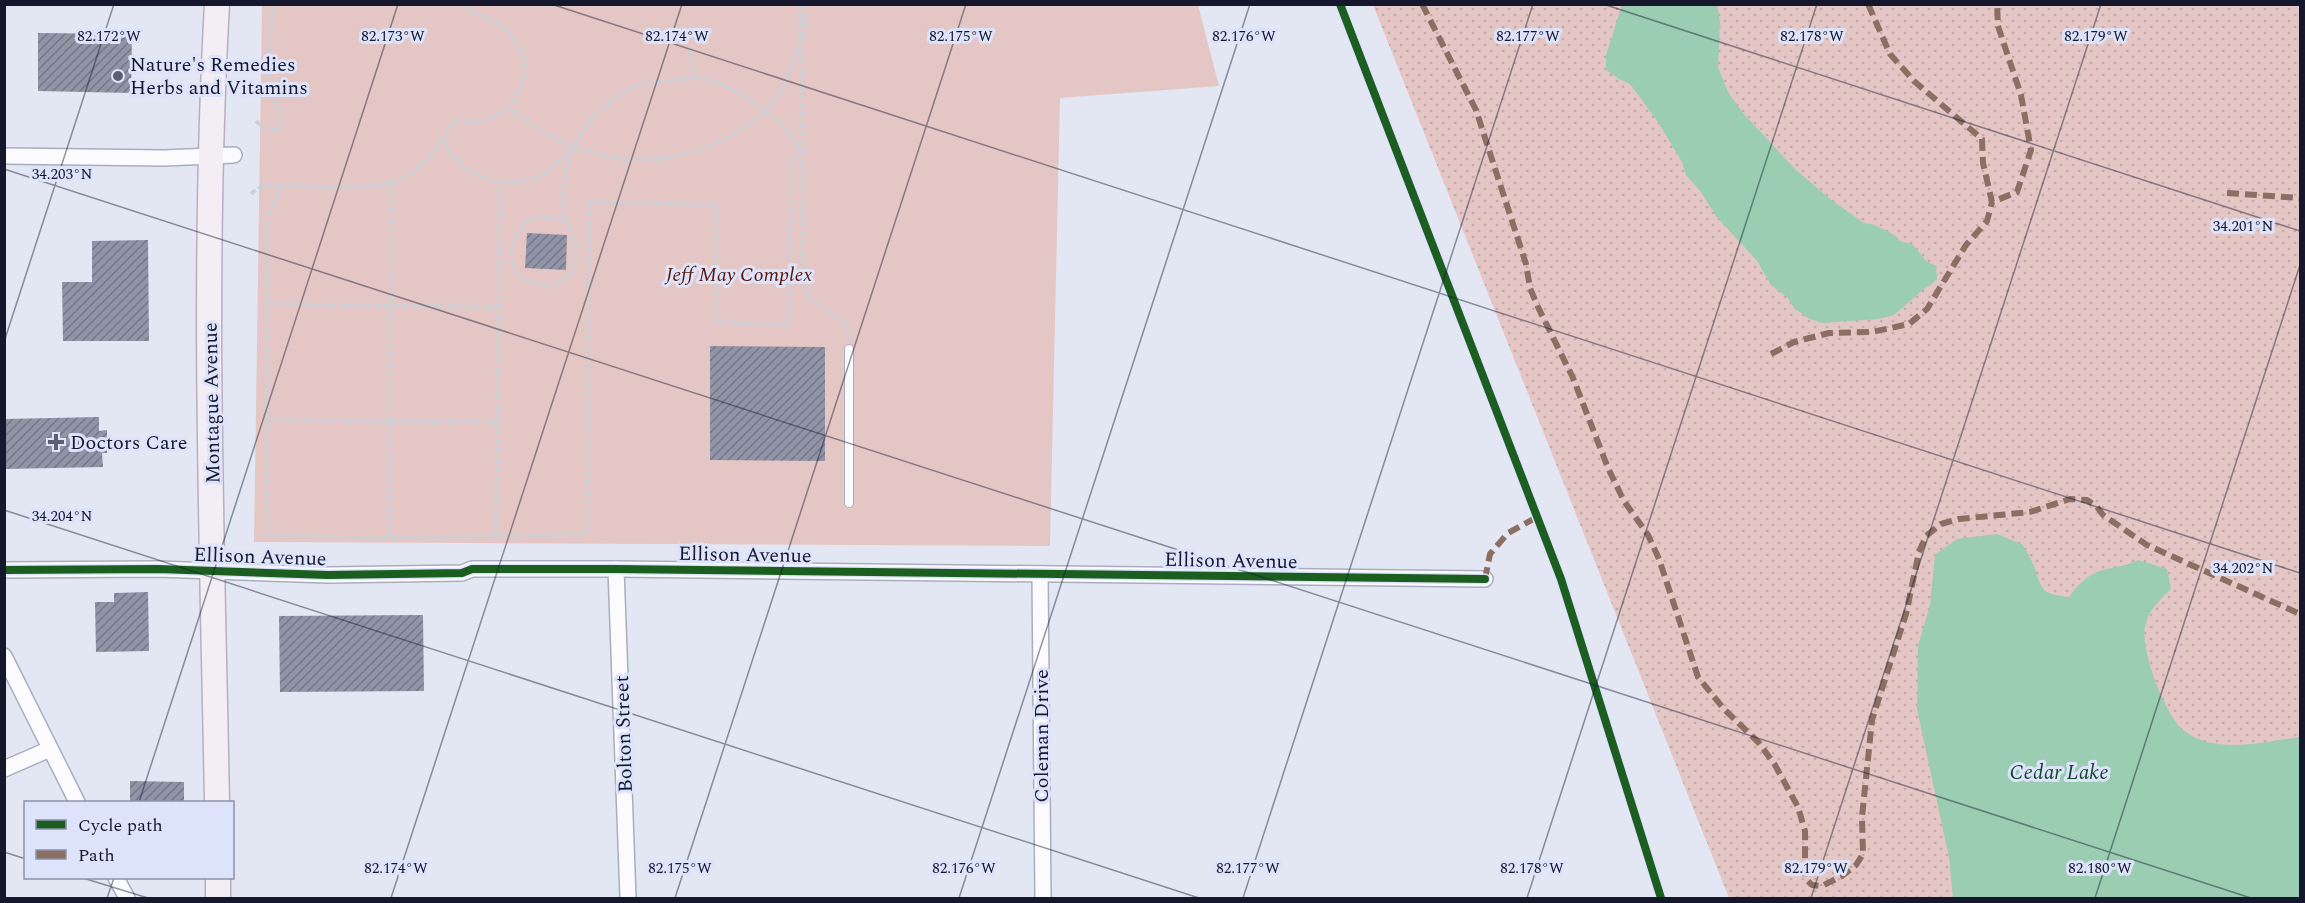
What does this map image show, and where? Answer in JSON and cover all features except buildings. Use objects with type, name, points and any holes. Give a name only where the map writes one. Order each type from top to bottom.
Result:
[{"type":"main road","name":"Montague Avenue","points":[[217,4],[210,155],[209,297],[217,801]]},
{"type":"main road","points":[[218,879],[218,898]]},
{"type":"street","points":[[4,156],[164,159],[234,155]]},
{"type":"street","name":"Ellison Avenue","points":[[4,570],[158,569],[328,575],[462,573],[472,569],[616,569],[1485,579]]},
{"type":"street","name":"Bolton Street","points":[[616,569],[628,898]]},
{"type":"street","name":"Coleman Drive","points":[[1040,574],[1043,898]]},
{"type":"street","points":[[4,656],[76,801]]},
{"type":"street","points":[[4,769],[50,749]]},
{"type":"street","points":[[117,879],[127,898]]},
{"type":"lane","points":[[849,349],[849,502]]},
{"type":"path","points":[[256,121],[264,128],[280,131],[281,121],[272,97],[269,79],[273,4]]},
{"type":"path","points":[[251,194],[269,184],[354,186],[392,182],[413,171],[442,139],[455,119],[467,123],[483,122],[508,106],[518,92],[524,76],[522,56],[513,38],[502,24],[485,15],[471,12],[466,4]]},
{"type":"path","points":[[800,4],[802,258],[808,297],[846,324],[849,349]]},
{"type":"path","points":[[508,106],[543,132],[573,147],[612,157],[637,160],[661,158],[710,146],[731,137],[750,124],[777,98],[805,31],[805,4]]},
{"type":"path","points":[[690,47],[694,78]]},
{"type":"path","points":[[442,139],[447,152],[465,168],[478,175],[501,182],[528,181],[552,169],[573,147],[599,112],[634,86],[660,81],[703,78],[737,91],[779,120],[800,150],[803,170]]},
{"type":"path","points":[[565,220],[542,217],[529,220],[520,230],[513,242],[512,252],[512,263],[518,274],[542,286],[557,283],[572,271],[575,257],[573,234],[565,220],[563,197],[565,177],[573,147]]},
{"type":"path","points":[[279,185],[278,196],[267,219],[267,535],[390,538],[587,534],[589,202],[715,205],[716,322],[789,325],[791,163],[800,150]]},
{"type":"path","points":[[390,538],[392,182]]},
{"type":"path","points":[[496,535],[501,182]]},
{"type":"path","points":[[267,304],[499,308]]},
{"type":"path","points":[[267,420],[498,423]]},
{"type":"green space","name":"Jeff May Complex","points":[[262,5],[1198,5],[1219,86],[1060,98],[1050,546],[254,542]]},
{"type":"green space","points":[[1373,5],[2300,5],[2300,898],[1729,898]]},
{"type":"water","points":[[1622,5],[1717,5],[1720,22],[1718,67],[1728,92],[1742,112],[1795,169],[1830,199],[1864,223],[1875,225],[1896,236],[1900,241],[1913,245],[1926,261],[1936,266],[1937,279],[1894,315],[1879,319],[1821,323],[1808,318],[1794,308],[1788,298],[1771,285],[1757,261],[1716,216],[1701,192],[1686,175],[1682,162],[1658,122],[1630,84],[1606,70],[1606,55]]},
{"type":"water","name":"Cedar Lake","points":[[1997,534],[2023,545],[2033,563],[2041,586],[2048,592],[2060,596],[2069,597],[2082,582],[2104,569],[2138,560],[2167,569],[2171,589],[2150,613],[2144,632],[2148,660],[2153,675],[2165,704],[2178,725],[2196,738],[2221,744],[2248,744],[2300,737],[2300,898],[1953,898],[1949,857],[1917,709],[1918,646],[1930,605],[1935,555],[1957,539]]},
{"type":"marked path","points":[[1422,4],[1476,110],[1526,264],[1530,288],[1573,378],[1608,468],[1624,501],[1648,535],[1659,559],[1698,677],[1724,709],[1759,743],[1775,765],[1798,807],[1805,831],[1805,878],[1812,885],[1822,886],[1842,876],[1856,865],[1863,854],[1862,817],[1872,720],[1906,614],[1919,552],[1926,536],[1941,524],[1959,519],[2030,512],[2070,499],[2087,500],[2103,515],[2147,545],[2300,614]]},
{"type":"marked path","points":[[1868,4],[1890,54],[1915,82],[1982,139],[1983,163],[1992,202],[2017,192],[2031,150],[2021,95],[1998,26],[1997,4]]},
{"type":"marked path","points":[[2227,193],[2300,198]]},
{"type":"marked path","points":[[1771,354],[1794,342],[1829,333],[1872,332],[1909,324],[1927,309],[1966,245],[1987,221],[1992,202]]},
{"type":"marked path","points":[[1485,579],[1490,554],[1508,533],[1537,517]]},
{"type":"cycle path","points":[[1340,4],[1561,579],[1661,898]]},
{"type":"cycle path","points":[[4,570],[158,569],[328,575],[462,573],[472,569],[616,569],[1485,579]]},
{"type":"place","name":"Nature's Remedies Herbs and Vitamins","points":[[118,76]]},
{"type":"place","name":"Doctors Care","points":[[56,442]]}]
